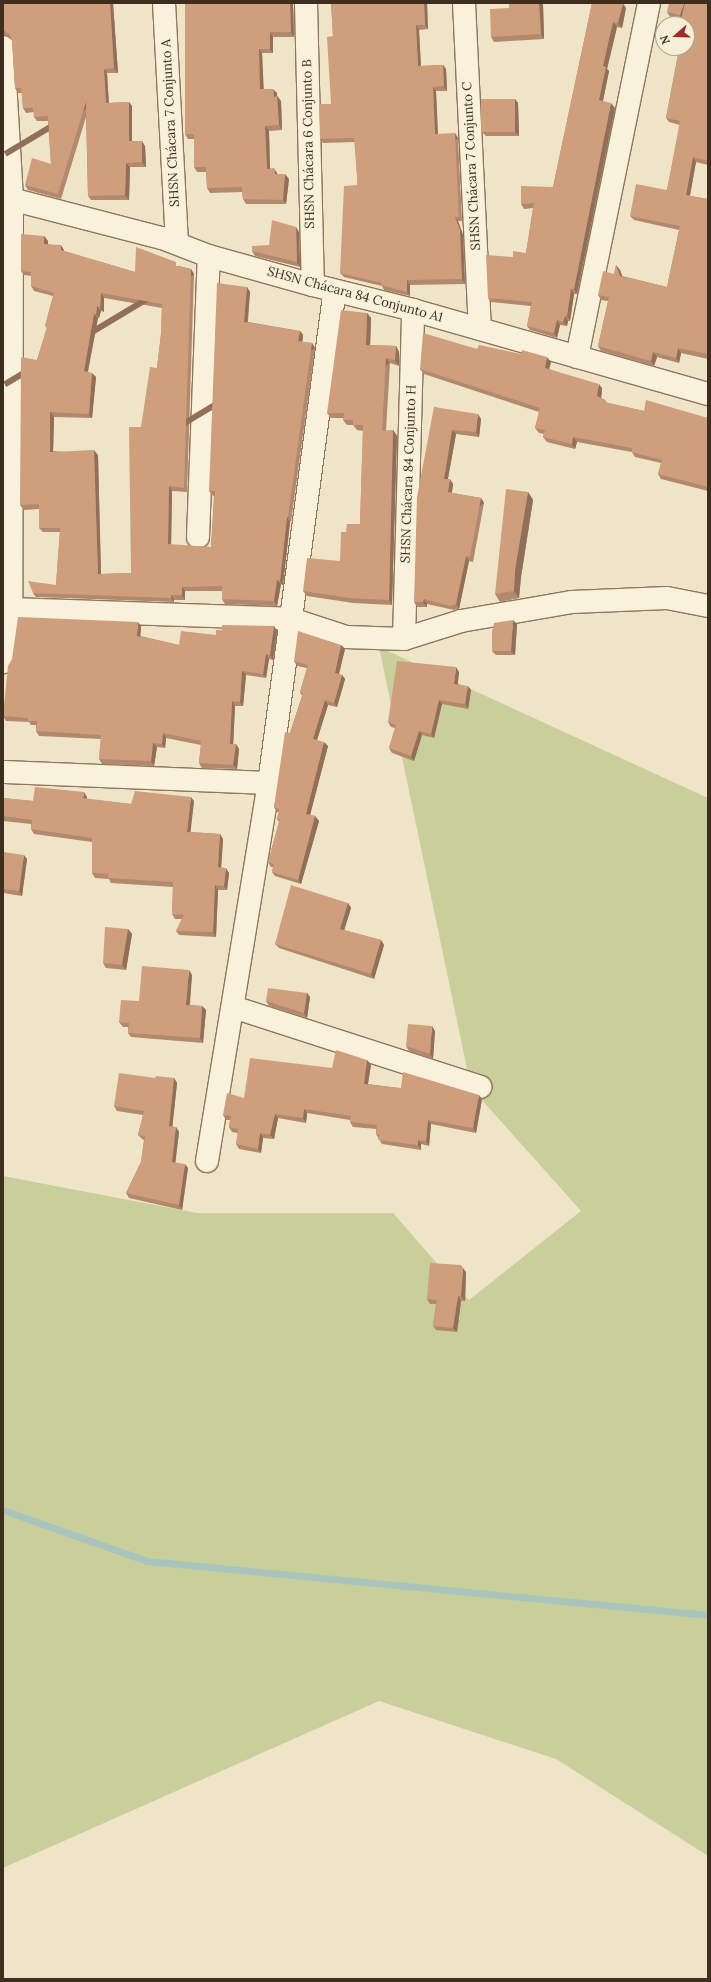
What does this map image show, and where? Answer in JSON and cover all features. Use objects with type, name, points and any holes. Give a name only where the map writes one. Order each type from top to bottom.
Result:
[{"type":"street","name":"SHSN Chácara 7 Conjunto A","points":[[164,3],[178,244]]},
{"type":"street","name":"SHSN Chácara 6 Conjunto B","points":[[306,3],[313,285]]},
{"type":"street","name":"SHSN Chácara 7 Conjunto C","points":[[464,3],[480,329]]},
{"type":"street","points":[[577,357],[649,3]]},
{"type":"street","points":[[3,47],[8,199],[7,586],[11,609],[3,662]]},
{"type":"street","name":"SHSN Chácara 84 Conjunto A1","points":[[8,199],[162,238],[209,256],[335,291],[413,310],[708,394]]},
{"type":"street","points":[[198,538],[209,256]]},
{"type":"street","points":[[208,1161],[269,783],[335,291]]},
{"type":"street","name":"SHSN Chácara 84 Conjunto H","points":[[404,639],[413,310]]},
{"type":"street","points":[[11,609],[291,619],[346,637],[404,639],[461,621],[572,602],[667,598],[708,606]]},
{"type":"street","points":[[3,772],[269,783]]},
{"type":"street","points":[[233,1006],[480,1087]]},
{"type":"green space","points":[[379,647],[708,798],[708,1856],[556,1759],[379,1701],[3,1868],[3,1176],[197,1213],[393,1213],[469,1300],[581,1211],[471,1088]]},
{"type":"building","points":[[3,3],[110,3],[114,68],[104,69],[106,103],[129,102],[129,141],[142,141],[142,162],[126,163],[125,195],[88,196],[86,102],[58,194],[25,185],[32,158],[51,164],[48,116],[34,117],[33,108],[23,108],[21,88],[15,88],[12,41],[10,35],[3,30]]},
{"type":"building","points":[[185,3],[290,3],[291,32],[270,32],[270,49],[259,49],[260,89],[273,89],[274,97],[277,96],[279,125],[265,126],[267,169],[274,168],[275,174],[285,174],[283,200],[243,199],[242,187],[207,188],[206,167],[194,167],[194,134],[185,134]]},
{"type":"building","points":[[331,3],[424,3],[425,25],[416,25],[418,66],[443,65],[444,86],[433,87],[435,134],[455,133],[459,217],[455,217],[460,230],[462,279],[407,280],[407,292],[381,285],[382,283],[340,273],[344,186],[357,185],[357,176],[354,138],[320,139],[319,104],[331,104],[327,37],[333,36]]},
{"type":"building","points":[[509,3],[539,3],[541,34],[491,37],[490,9],[509,8]]},
{"type":"building","points":[[592,3],[623,3],[618,23],[613,22],[603,66],[606,67],[599,100],[611,103],[574,289],[571,289],[567,316],[565,316],[563,322],[557,320],[554,333],[527,326],[532,302],[488,298],[486,255],[513,257],[513,251],[526,253],[534,203],[521,204],[521,186],[553,187]]},
{"type":"building","points":[[669,3],[684,3],[680,15],[667,12]]},
{"type":"building","points":[[685,3],[708,3],[708,161],[693,157],[686,195],[708,199],[708,354],[678,348],[676,358],[653,352],[651,361],[598,346],[609,297],[598,295],[603,271],[614,274],[616,265],[620,276],[667,287],[680,226],[630,216],[636,184],[667,190],[680,121],[666,118],[678,56],[695,56],[695,16],[682,16]]},
{"type":"building","points":[[481,99],[515,99],[515,132],[481,132]]},
{"type":"building","points":[[272,220],[296,227],[297,262],[252,251],[252,246],[269,245]]},
{"type":"building","points":[[21,234],[44,236],[44,244],[61,245],[61,250],[135,272],[136,247],[176,262],[176,266],[191,269],[184,488],[169,486],[168,544],[211,547],[215,491],[209,491],[217,283],[247,287],[244,322],[300,331],[298,341],[312,343],[287,517],[280,581],[277,580],[274,601],[222,599],[222,586],[182,587],[182,595],[171,595],[171,598],[33,593],[28,581],[56,585],[60,528],[39,528],[39,504],[20,505],[21,357],[37,360],[47,327],[45,326],[54,293],[31,286],[31,272],[21,271]],"holes":[[[101,293],[162,304],[161,334],[157,368],[150,367],[141,427],[129,427],[131,573],[98,574],[94,450],[50,452],[50,412],[89,414],[92,373],[84,371],[94,314],[96,314],[97,306],[100,308]]]},
{"type":"building","points":[[341,310],[367,313],[366,345],[396,346],[395,360],[386,358],[382,431],[393,430],[389,600],[349,598],[303,591],[307,558],[340,561],[341,532],[346,532],[347,524],[360,524],[363,425],[353,425],[353,420],[343,420],[344,413],[327,413]]},
{"type":"building","points":[[423,333],[477,349],[479,345],[521,354],[522,350],[547,357],[545,368],[599,384],[597,396],[605,400],[605,402],[644,411],[646,400],[708,418],[708,487],[658,474],[662,460],[632,452],[632,448],[573,437],[572,444],[543,437],[545,430],[535,428],[540,408],[420,369]]},
{"type":"building","points":[[434,407],[478,414],[476,432],[452,430],[444,479],[450,479],[448,492],[481,498],[470,557],[466,556],[456,604],[450,606],[424,599],[423,602],[414,602],[417,497]]},
{"type":"building","points":[[506,489],[528,492],[515,570],[514,591],[495,594]]},
{"type":"building","points":[[18,617],[138,622],[137,636],[179,645],[181,631],[216,635],[216,630],[222,630],[222,625],[274,626],[270,655],[266,654],[263,674],[242,671],[240,702],[232,701],[230,744],[236,744],[233,765],[199,763],[201,741],[163,733],[162,744],[153,743],[151,761],[99,759],[101,735],[36,731],[37,721],[28,721],[28,718],[3,716],[8,666],[12,659]]},
{"type":"building","points":[[513,620],[511,651],[492,651],[492,632],[494,623]]},
{"type":"building","points":[[298,631],[341,645],[335,673],[342,675],[334,703],[325,700],[313,739],[324,742],[306,814],[315,816],[298,880],[272,872],[274,864],[268,862],[280,819],[277,819],[279,809],[274,807],[285,732],[290,733],[303,693],[300,692],[308,665],[294,661]]},
{"type":"building","points":[[397,661],[456,667],[454,684],[468,686],[465,704],[439,700],[431,734],[419,731],[411,756],[389,748],[396,725],[388,722]]},
{"type":"building","points":[[35,787],[84,792],[83,798],[131,804],[135,791],[191,797],[187,832],[220,834],[218,867],[226,868],[224,886],[215,885],[213,932],[176,931],[184,915],[172,914],[173,882],[108,878],[108,874],[92,873],[92,838],[31,829],[32,820],[3,816],[3,798],[33,801]]},
{"type":"building","points":[[3,852],[24,855],[19,891],[3,889]]},
{"type":"building","points":[[291,885],[348,903],[340,929],[381,940],[371,974],[275,944]]},
{"type":"building","points":[[105,927],[128,929],[122,965],[103,963]]},
{"type":"building","points":[[142,966],[189,970],[186,1005],[202,1006],[200,1038],[128,1033],[129,1023],[119,1022],[121,1000],[139,1001]]},
{"type":"building","points":[[268,988],[307,993],[304,1013],[266,1001]]},
{"type":"building","points":[[408,1024],[432,1026],[430,1054],[406,1046]]},
{"type":"building","points":[[336,1050],[367,1060],[364,1084],[401,1088],[403,1072],[479,1095],[473,1128],[428,1120],[426,1141],[418,1140],[418,1145],[378,1140],[379,1135],[376,1134],[377,1125],[350,1122],[351,1116],[304,1109],[303,1118],[275,1114],[270,1135],[260,1133],[258,1149],[236,1144],[238,1129],[229,1127],[231,1116],[223,1115],[227,1093],[244,1098],[250,1058],[332,1068]]},
{"type":"building","points":[[119,1073],[155,1078],[156,1076],[174,1078],[169,1126],[176,1127],[172,1162],[185,1164],[179,1205],[126,1193],[141,1162],[145,1136],[138,1135],[144,1111],[114,1106]]},
{"type":"building","points":[[430,1263],[461,1265],[463,1268],[461,1296],[458,1296],[453,1328],[433,1326],[437,1300],[427,1299]]},
{"type":"waterway","points":[[3,1510],[147,1561],[708,1615]]}]
